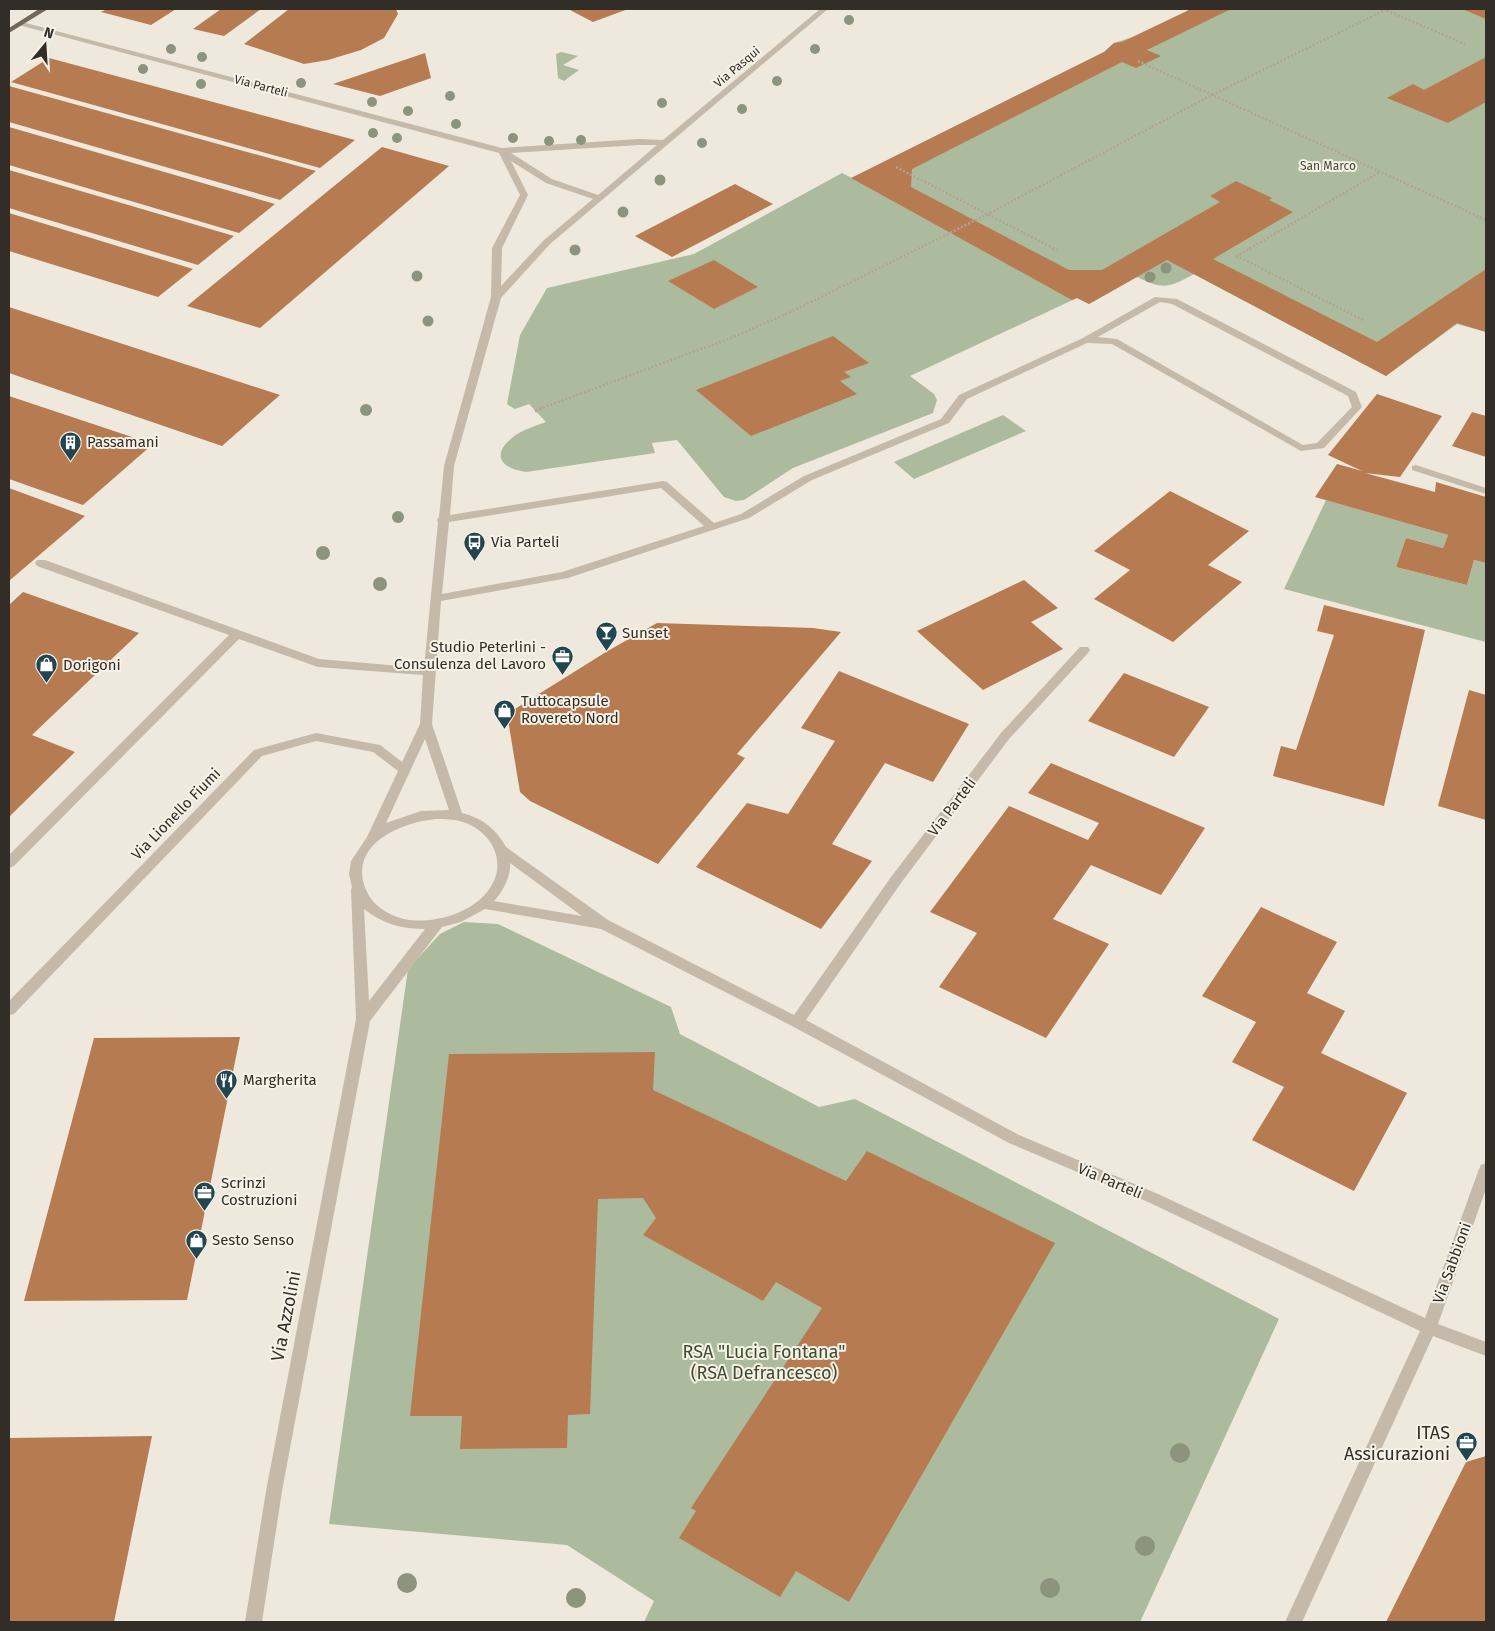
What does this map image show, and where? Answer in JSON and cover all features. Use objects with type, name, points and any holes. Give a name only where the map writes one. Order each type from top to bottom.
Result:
[{"type":"main road","points":[[9,31],[44,9]]},
{"type":"street","name":"Via Pasqui","points":[[665,143],[824,9]]},
{"type":"street","name":"Via Parteli","points":[[19,24],[502,151],[549,181],[598,198]]},
{"type":"street","name":"Via Parteli","points":[[502,151],[639,142],[665,143]]},
{"type":"street","name":"Via Parteli","points":[[496,297],[546,242],[665,143]]},
{"type":"street","name":"Via Parteli","points":[[457,816],[426,724],[428,672],[449,466],[496,297],[497,248],[524,195],[502,151]]},
{"type":"street","points":[[435,599],[564,575],[745,516],[808,478],[946,421],[963,397],[1086,340],[1158,299],[1174,301],[1352,394],[1357,407],[1320,446],[1301,448],[1114,341],[1086,340]]},
{"type":"street","points":[[1416,468],[1486,490]]},
{"type":"street","points":[[442,520],[663,484],[711,526]]},
{"type":"street","points":[[41,563],[318,663],[428,672]]},
{"type":"street","points":[[9,863],[238,634]]},
{"type":"street","name":"Via Parteli","points":[[797,1022],[896,880],[1005,736],[1084,650]]},
{"type":"street","name":"Via Parteli","points":[[357,890],[354,872],[360,855],[372,839],[403,769],[426,724]]},
{"type":"street","name":"Via Lionello Fiumi","points":[[9,1010],[258,753],[316,736],[376,748],[403,769]]},
{"type":"street","name":"Via Parteli","points":[[372,839],[389,826],[411,817],[434,814],[457,816],[477,823],[493,835],[502,850],[603,924],[797,1022],[1014,1139],[1153,1198],[1429,1328],[1486,1349]]},
{"type":"street","points":[[357,890],[369,907],[387,919],[411,925],[437,924],[462,918],[483,904],[498,888],[504,869],[502,850]]},
{"type":"street","name":"Via Azzolini","points":[[253,1622],[274,1491],[363,1019],[357,890]]},
{"type":"street","name":"Via Parteli","points":[[483,904],[603,924]]},
{"type":"street","name":"Via Azzolini","points":[[363,1019],[437,924]]},
{"type":"street","name":"Via Sabbioni","points":[[1293,1622],[1429,1328],[1486,1169]]},
{"type":"path","points":[[536,410],[731,338],[795,310],[988,214],[1212,95],[1384,9],[1465,44]]},
{"type":"path","points":[[1138,61],[1486,220]]},
{"type":"path","points":[[896,167],[1057,250]]},
{"type":"path","points":[[1363,320],[1237,256],[1380,171]]},
{"type":"green space","name":"San Marco","points":[[1193,9],[1486,9],[1486,332],[1457,324],[1386,376],[1194,274],[1166,286],[1153,284],[1137,277],[1089,304],[1077,298],[910,376],[934,394],[937,400],[933,413],[793,468],[744,500],[736,501],[724,497],[677,440],[652,443],[655,453],[526,472],[511,468],[502,460],[502,450],[513,437],[524,430],[546,422],[529,404],[515,409],[507,404],[520,335],[547,288],[694,254],[842,173],[852,178],[1104,52],[1114,43],[1136,36]]},
{"type":"green space","points":[[561,52],[578,56],[563,65],[579,70],[564,81],[558,78],[556,54]]},
{"type":"green space","points":[[1003,415],[1026,431],[914,479],[894,462]]},
{"type":"green space","points":[[1326,500],[1448,535],[1443,548],[1406,538],[1396,567],[1467,585],[1474,560],[1486,563],[1486,642],[1284,589]]},
{"type":"green space","name":"RSA \"Lucia Fontana\" (RSA Defrancesco)","points":[[464,922],[498,924],[671,1007],[680,1034],[819,1107],[855,1099],[1279,1319],[1140,1622],[644,1622],[654,1601],[567,1545],[329,1524],[408,969],[440,934]]},
{"type":"building","points":[[107,9],[176,9],[151,25],[101,12]]},
{"type":"building","points":[[221,9],[261,9],[224,36],[193,29]]},
{"type":"building","points":[[289,9],[396,9],[398,14],[384,38],[361,50],[328,60],[304,64],[244,44]]},
{"type":"building","points":[[568,9],[628,9],[593,22]]},
{"type":"building","points":[[1191,9],[1231,9],[1147,50],[1161,56],[1136,68],[1122,62],[912,169],[911,187],[1069,270],[1102,270],[1220,202],[1210,196],[1236,181],[1272,198],[1269,200],[1293,212],[1213,259],[1377,342],[1486,269],[1486,332],[1457,323],[1386,376],[1167,260],[1089,304],[1077,298],[1072,300],[851,178],[1104,52],[1114,43],[1122,42]]},
{"type":"building","points":[[1462,9],[1486,9],[1486,19]]},
{"type":"building","points":[[425,53],[431,78],[380,96],[333,84]]},
{"type":"building","points":[[1486,57],[1486,102],[1448,123],[1387,98],[1413,84],[1424,90]]},
{"type":"building","points":[[49,58],[355,140],[320,168],[11,82]]},
{"type":"building","points":[[9,86],[316,171],[280,200],[9,122]]},
{"type":"building","points":[[9,127],[275,204],[239,233],[9,165]]},
{"type":"building","points":[[382,147],[449,166],[260,328],[187,306]]},
{"type":"building","points":[[9,170],[234,236],[198,265],[9,208]]},
{"type":"building","points":[[735,184],[773,204],[672,257],[635,236]]},
{"type":"building","points":[[9,213],[193,269],[158,297],[9,251]]},
{"type":"building","points":[[714,260],[758,287],[714,309],[668,281]]},
{"type":"building","points":[[9,307],[280,395],[222,446],[9,373]]},
{"type":"building","points":[[833,336],[869,363],[844,372],[851,377],[840,381],[857,394],[751,436],[696,390]]},
{"type":"building","points":[[1377,394],[1442,416],[1400,477],[1365,473],[1435,492],[1436,482],[1486,497],[1486,563],[1474,560],[1467,585],[1396,567],[1406,538],[1443,548],[1448,535],[1315,497],[1337,464],[1362,471],[1328,455]]},
{"type":"building","name":"Passamani","points":[[9,396],[153,444],[83,505],[9,479]]},
{"type":"building","points":[[1472,412],[1486,416],[1486,457],[1452,446]]},
{"type":"building","points":[[9,488],[85,516],[9,581]]},
{"type":"building","points":[[1170,491],[1249,531],[1208,565],[1242,582],[1173,642],[1094,599],[1130,570],[1094,551]]},
{"type":"building","points":[[1024,580],[1058,608],[1031,622],[1063,649],[983,690],[917,631]]},
{"type":"building","name":"Dorigoni","points":[[23,592],[139,633],[32,735],[75,752],[9,817],[9,605]]},
{"type":"building","points":[[1324,605],[1425,630],[1384,806],[1273,776],[1281,746],[1296,750],[1334,635],[1317,631]]},
{"type":"building","points":[[657,623],[813,628],[841,632],[737,754],[745,758],[658,864],[530,801],[520,792],[507,714],[606,652]]},
{"type":"building","points":[[839,671],[969,724],[933,782],[885,763],[832,844],[872,861],[821,929],[696,867],[747,803],[788,814],[835,741],[801,728]]},
{"type":"building","points":[[1124,673],[1209,707],[1174,757],[1088,721]]},
{"type":"building","points":[[1469,690],[1486,695],[1486,820],[1438,806]]},
{"type":"building","points":[[1051,763],[1205,828],[1161,895],[1091,865],[1053,919],[1109,944],[1046,1038],[939,987],[977,933],[930,912],[1009,806],[1088,840],[1099,823],[1028,793]]},
{"type":"building","points":[[1261,907],[1337,942],[1307,993],[1345,1011],[1321,1053],[1407,1093],[1354,1191],[1252,1140],[1284,1087],[1232,1062],[1256,1022],[1202,996]]},
{"type":"building","points":[[240,1037],[187,1300],[24,1301],[94,1038]]},
{"type":"building","points":[[655,1052],[653,1090],[846,1181],[867,1151],[1055,1243],[849,1602],[796,1571],[780,1597],[679,1538],[696,1511],[691,1508],[822,1308],[776,1282],[763,1301],[643,1235],[656,1218],[643,1198],[598,1199],[590,1414],[568,1415],[567,1448],[460,1449],[462,1416],[410,1416],[449,1054]]},
{"type":"building","points":[[152,1436],[114,1622],[9,1622],[9,1438]]},
{"type":"building","points":[[1486,1456],[1486,1622],[1386,1622],[1466,1462]]},
{"type":"place","name":"Passamani","points":[[71,461]]},
{"type":"place","name":"Via Parteli","points":[[475,561]]},
{"type":"place","name":"Sunset","points":[[606,652]]},
{"type":"place","name":"Studio Peterlini - Consulenza del Lavoro","points":[[562,675]]},
{"type":"place","name":"Dorigoni","points":[[47,684]]},
{"type":"place","name":"Tuttocapsule Rovereto Nord","points":[[505,729]]},
{"type":"place","name":"Margherita","points":[[227,1099]]},
{"type":"place","name":"Scrinzi Costruzioni","points":[[205,1211]]},
{"type":"place","name":"Sesto Senso","points":[[196,1259]]},
{"type":"place","name":"ITAS Assicurazioni","points":[[1466,1462]]}]
